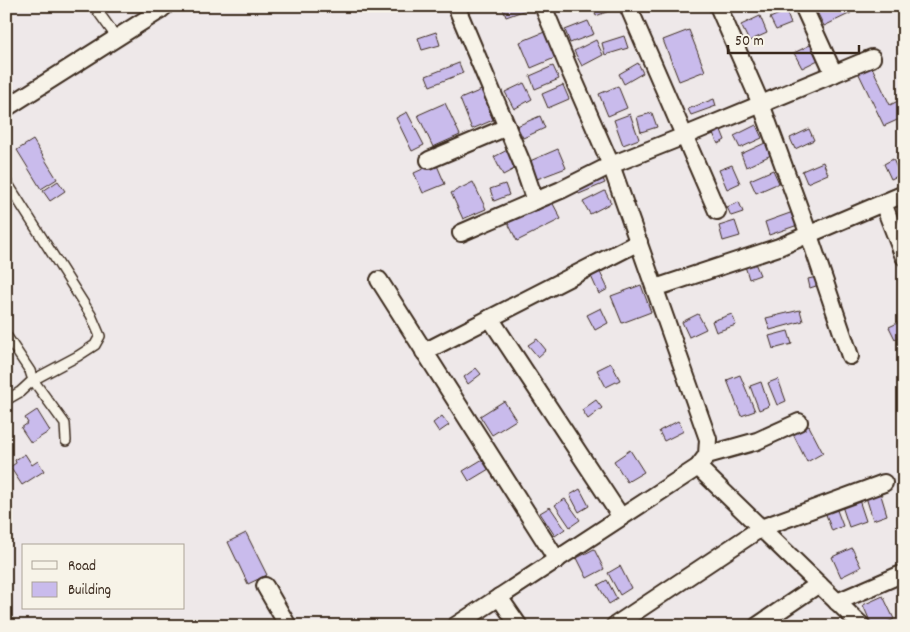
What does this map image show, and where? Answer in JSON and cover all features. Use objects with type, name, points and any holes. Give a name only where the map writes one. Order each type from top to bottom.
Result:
[{"type":"street","points":[[6,108],[165,6]]},
{"type":"street","points":[[456,6],[507,127],[535,201]]},
{"type":"street","points":[[543,6],[611,164],[708,439],[702,461]]},
{"type":"street","points":[[628,6],[717,211]]},
{"type":"street","points":[[718,6],[761,104],[809,234],[850,356]]},
{"type":"street","points":[[803,6],[834,74]]},
{"type":"street","points":[[461,232],[561,190],[611,164],[684,136],[872,58]]},
{"type":"street","points":[[429,160],[507,127]]},
{"type":"street","points":[[655,288],[779,247],[904,194]]},
{"type":"street","points":[[883,203],[904,257]]},
{"type":"street","points":[[424,352],[638,242]]},
{"type":"street","points":[[379,280],[556,560]]},
{"type":"street","points":[[490,318],[621,517]]},
{"type":"street","points":[[455,626],[621,517],[702,461],[757,441],[799,422]]},
{"type":"street","points":[[702,461],[761,528],[862,626]]},
{"type":"street","points":[[614,626],[761,528],[884,483]]},
{"type":"street","points":[[837,602],[904,573]]},
{"type":"street","points":[[757,626],[819,584]]},
{"type":"street","points":[[265,586],[288,626]]},
{"type":"street","points":[[499,597],[519,626]]},
{"type":"lane","points":[[94,6],[117,38]]},
{"type":"lane","points":[[6,181],[92,315],[100,336],[95,345],[33,380],[20,392],[6,400]]},
{"type":"lane","points":[[6,335],[30,371],[33,380],[65,424],[66,441]]},
{"type":"building","points":[[502,6],[531,6],[531,8],[506,17]]},
{"type":"building","points":[[592,6],[619,6],[619,7],[596,16]]},
{"type":"building","points":[[814,6],[848,6],[851,13],[824,26]]},
{"type":"building","points":[[786,11],[791,24],[776,30],[770,18]]},
{"type":"building","points":[[760,16],[767,33],[749,41],[741,25]]},
{"type":"building","points":[[588,21],[594,34],[570,43],[565,30]]},
{"type":"building","points":[[689,30],[705,71],[679,81],[663,40]]},
{"type":"building","points":[[547,31],[557,57],[531,68],[520,42]]},
{"type":"building","points":[[436,32],[440,45],[422,50],[418,38]]},
{"type":"building","points":[[624,36],[628,48],[605,55],[602,43]]},
{"type":"building","points":[[596,40],[603,55],[582,66],[574,51]]},
{"type":"building","points":[[812,44],[820,59],[802,68],[794,53]]},
{"type":"building","points":[[459,63],[463,73],[430,86],[426,76]]},
{"type":"building","points":[[638,63],[643,73],[624,84],[619,74]]},
{"type":"building","points":[[870,63],[890,105],[904,98],[904,117],[884,126],[857,70]]},
{"type":"building","points":[[553,66],[559,79],[535,89],[530,76]]},
{"type":"building","points":[[524,83],[532,99],[514,109],[505,92]]},
{"type":"building","points":[[563,85],[569,99],[548,108],[542,94]]},
{"type":"building","points":[[618,86],[627,108],[608,116],[599,94]]},
{"type":"building","points":[[484,89],[491,105],[487,106],[493,120],[472,129],[460,99]]},
{"type":"building","points":[[714,99],[716,106],[691,115],[688,109]]},
{"type":"building","points":[[445,103],[460,135],[433,147],[418,115]]},
{"type":"building","points":[[407,112],[424,145],[412,151],[396,118]]},
{"type":"building","points":[[652,113],[657,127],[641,132],[637,117]]},
{"type":"building","points":[[630,114],[639,139],[623,145],[614,120]]},
{"type":"building","points":[[540,116],[545,128],[523,138],[517,126]]},
{"type":"building","points":[[719,125],[725,140],[718,144],[711,129]]},
{"type":"building","points":[[756,125],[762,138],[740,148],[734,136]]},
{"type":"building","points":[[809,129],[814,140],[795,149],[790,138]]},
{"type":"building","points":[[33,140],[57,179],[41,189],[17,150]]},
{"type":"building","points":[[765,143],[771,155],[746,167],[741,154]]},
{"type":"building","points":[[511,148],[520,166],[503,175],[494,157]]},
{"type":"building","points":[[558,149],[566,168],[537,179],[530,161]]},
{"type":"building","points":[[893,159],[900,175],[891,179],[884,164]]},
{"type":"building","points":[[823,162],[828,174],[807,183],[802,171]]},
{"type":"building","points":[[436,163],[445,184],[423,193],[414,173]]},
{"type":"building","points":[[732,165],[740,183],[727,189],[719,170]]},
{"type":"building","points":[[773,170],[779,183],[756,193],[750,180]]},
{"type":"building","points":[[600,173],[605,183],[579,194],[575,185]]},
{"type":"building","points":[[58,181],[65,191],[50,201],[43,191]]},
{"type":"building","points":[[473,182],[486,209],[463,219],[451,193]]},
{"type":"building","points":[[505,184],[509,195],[494,201],[490,189]]},
{"type":"building","points":[[605,191],[611,203],[590,214],[583,202]]},
{"type":"building","points":[[551,200],[561,219],[517,241],[507,221]]},
{"type":"building","points":[[739,202],[743,212],[731,216],[727,207]]},
{"type":"building","points":[[793,212],[798,225],[769,235],[765,222]]},
{"type":"building","points":[[735,221],[740,236],[723,241],[719,226]]},
{"type":"building","points":[[755,263],[760,275],[749,279],[745,266]]},
{"type":"building","points":[[599,270],[608,289],[599,294],[590,274]]},
{"type":"building","points":[[817,277],[819,285],[810,288],[808,279]]},
{"type":"building","points":[[641,285],[651,312],[622,323],[611,296]]},
{"type":"building","points":[[601,308],[608,323],[595,330],[587,315]]},
{"type":"building","points":[[800,310],[803,321],[770,330],[766,318]]},
{"type":"building","points":[[698,314],[706,329],[689,337],[682,322]]},
{"type":"building","points":[[732,314],[736,325],[716,332],[712,321]]},
{"type":"building","points":[[904,320],[904,335],[895,339],[889,327]]},
{"type":"building","points":[[788,331],[792,344],[773,349],[769,336]]},
{"type":"building","points":[[537,339],[546,350],[538,357],[528,345]]},
{"type":"building","points":[[611,363],[620,380],[606,387],[597,370]]},
{"type":"building","points":[[476,368],[481,374],[468,384],[464,377]]},
{"type":"building","points":[[740,375],[755,411],[741,416],[727,380]]},
{"type":"building","points":[[778,379],[786,401],[777,405],[768,383]]},
{"type":"building","points":[[761,382],[769,406],[759,410],[750,386]]},
{"type":"building","points":[[596,400],[602,408],[588,419],[582,410]]},
{"type":"building","points":[[504,401],[516,420],[492,435],[480,416]]},
{"type":"building","points":[[37,410],[50,431],[31,443],[21,428],[28,423],[25,418]]},
{"type":"building","points":[[442,416],[449,425],[439,432],[433,423]]},
{"type":"building","points":[[678,421],[684,431],[664,441],[659,431]]},
{"type":"building","points":[[809,426],[823,453],[807,462],[793,434]]},
{"type":"building","points":[[630,450],[644,472],[627,482],[614,461]]},
{"type":"building","points":[[25,454],[32,465],[38,461],[44,471],[22,485],[10,467],[16,463],[15,460]]},
{"type":"building","points":[[483,459],[489,469],[469,481],[463,471]]},
{"type":"building","points":[[580,489],[589,506],[579,512],[570,495]]},
{"type":"building","points":[[880,492],[887,515],[873,520],[866,497]]},
{"type":"building","points":[[565,499],[580,520],[570,527],[555,505]]},
{"type":"building","points":[[859,500],[866,521],[849,527],[842,506]]},
{"type":"building","points":[[835,505],[843,526],[832,531],[824,509]]},
{"type":"building","points":[[550,507],[565,529],[555,536],[540,513]]},
{"type":"building","points":[[246,533],[267,575],[248,584],[228,542]]},
{"type":"building","points":[[852,548],[861,567],[841,577],[832,557]]},
{"type":"building","points":[[594,549],[604,569],[587,578],[577,558]]},
{"type":"building","points":[[620,566],[631,588],[620,595],[608,573]]},
{"type":"building","points":[[607,580],[617,599],[609,604],[598,585]]},
{"type":"building","points":[[883,596],[894,619],[880,626],[872,626],[863,605]]},
{"type":"building","points":[[639,614],[647,626],[632,626],[629,621]]}]
